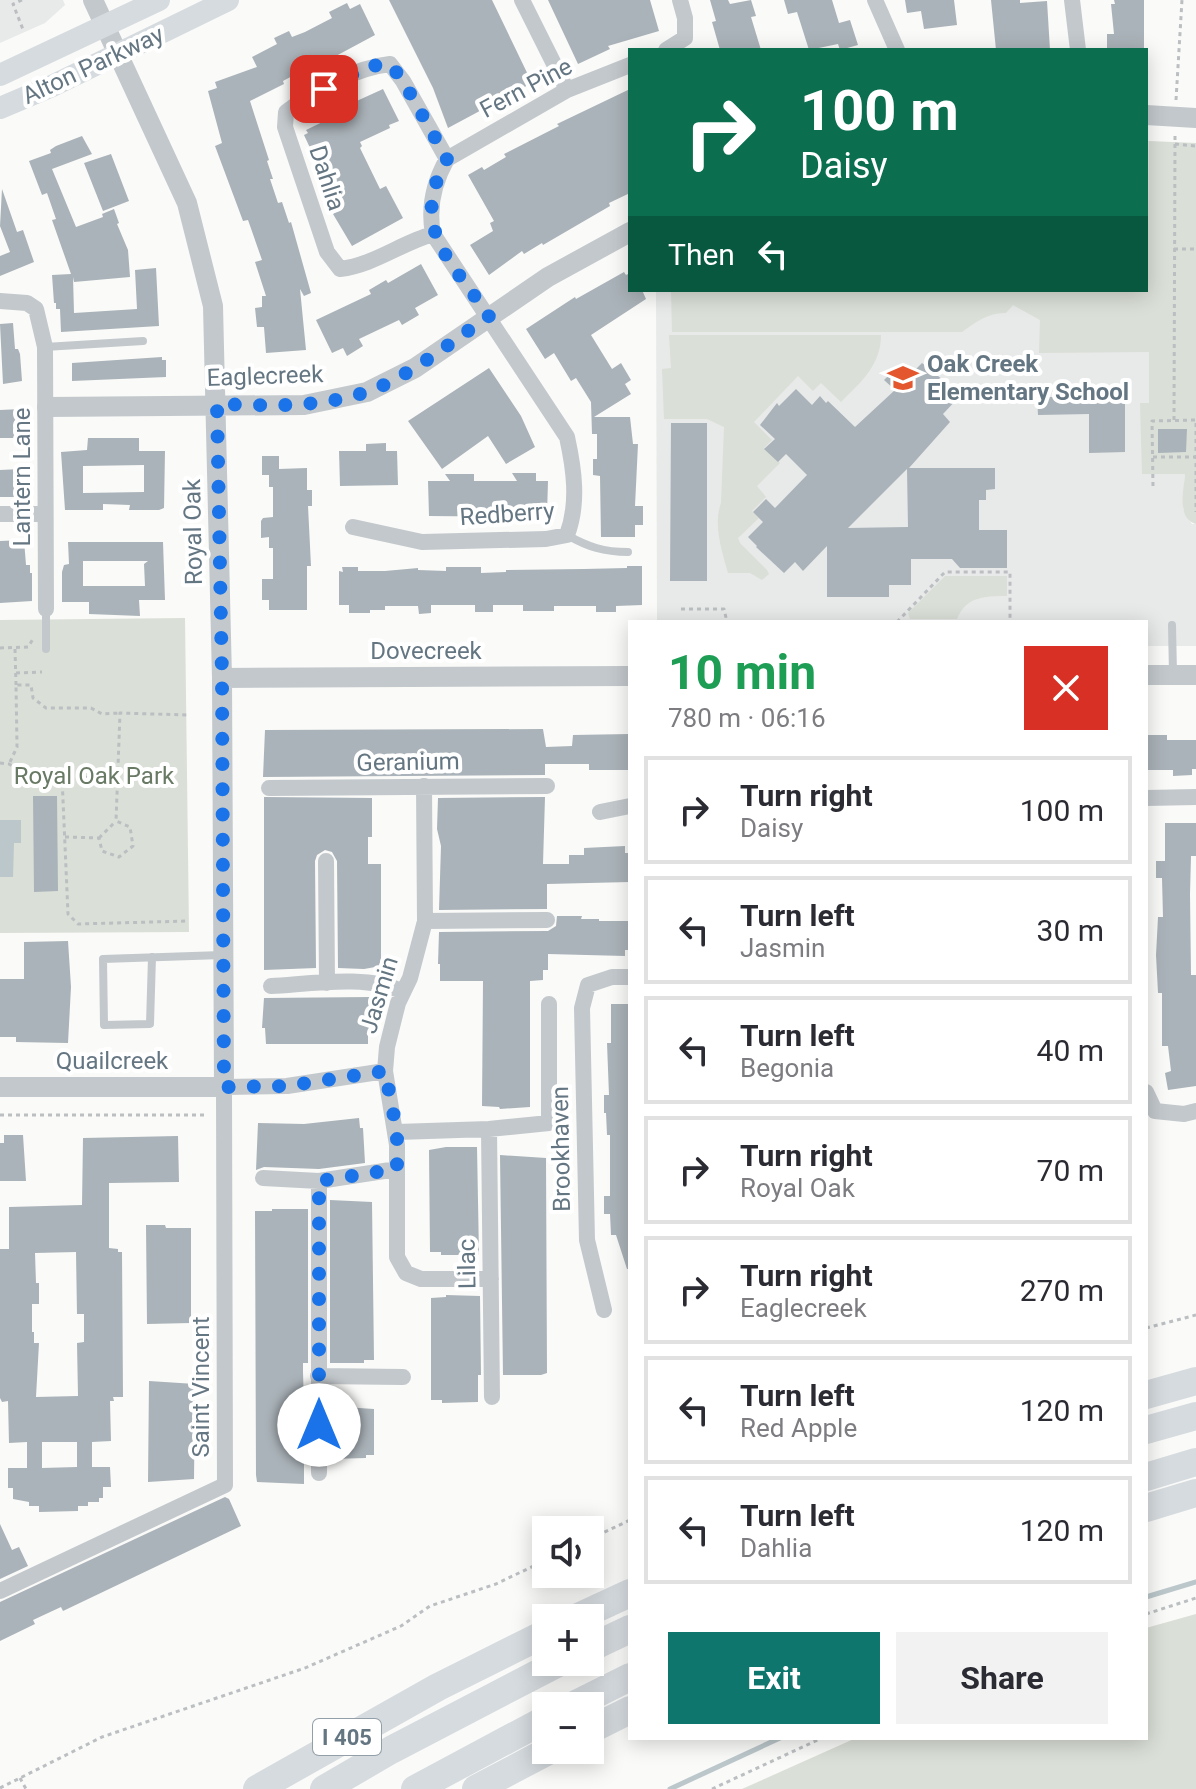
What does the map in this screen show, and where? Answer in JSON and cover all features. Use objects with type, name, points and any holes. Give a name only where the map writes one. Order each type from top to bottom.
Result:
[{"type":"highway","points":[[1148,1394],[1196,1381]]},
{"type":"highway","points":[[1148,1429],[1196,1416]]},
{"type":"highway","points":[[1148,1476],[1196,1462]]},
{"type":"highway","points":[[1148,1507],[1196,1493]]},
{"type":"highway","points":[[604,1605],[628,1594]]},
{"type":"highway","points":[[604,1641],[628,1630]]},
{"type":"highway","name":"I 405","points":[[257,1789],[438,1687],[532,1640]]},
{"type":"highway","points":[[324,1789],[391,1750],[533,1676]]},
{"type":"highway","points":[[600,1692],[628,1678]]},
{"type":"highway","points":[[604,1723],[628,1711]]},
{"type":"highway","points":[[415,1789],[532,1726]]},
{"type":"highway","points":[[476,1789],[532,1759]]},
{"type":"main road","name":"Alton Parkway","points":[[0,75],[159,0]]},
{"type":"main road","name":"Alton Parkway","points":[[0,108],[228,0]]},
{"type":"street","name":"Royal Oak","points":[[93,0],[172,166],[195,229],[213,306],[222,678],[224,1087]]},
{"type":"street","points":[[522,0],[567,90]]},
{"type":"street","points":[[669,48],[685,38],[685,18],[680,0]]},
{"type":"street","points":[[875,0],[896,48]]},
{"type":"street","points":[[1072,0],[1078,48]]},
{"type":"street","name":"Dahlia","points":[[433,234],[412,240],[362,266],[340,269],[327,252],[285,127],[286,112],[301,100],[370,66],[390,64],[403,81],[447,159]]},
{"type":"street","name":"Fern Pine","points":[[447,159],[567,90],[628,66]]},
{"type":"street","points":[[1148,115],[1196,118]]},
{"type":"street","points":[[433,234],[431,210],[435,188],[447,159]]},
{"type":"street","name":"Eaglecreek","points":[[47,407],[304,405],[367,392],[415,368],[548,277],[628,233]]},
{"type":"street","name":"Redberry","points":[[353,527],[422,542],[546,539],[567,535],[574,517],[573,467],[567,437],[433,234]]},
{"type":"street","name":"Lantern Lane","points":[[0,301],[27,303],[36,309],[45,347],[46,609]]},
{"type":"street","points":[[0,514],[45,514]]},
{"type":"street","points":[[1148,675],[1196,675]]},
{"type":"street","name":"Dovecreek","points":[[222,678],[628,676]]},
{"type":"street","name":"Jasmin","points":[[424,786],[425,921],[410,978],[392,1025],[385,1071],[397,1132],[397,1257],[406,1273],[421,1279],[491,1279]]},
{"type":"street","name":"Geranium","points":[[269,788],[547,786]]},
{"type":"street","points":[[1148,798],[1196,797]]},
{"type":"street","points":[[600,812],[628,806]]},
{"type":"street","points":[[326,861],[327,983]]},
{"type":"street","points":[[425,921],[547,920]]},
{"type":"street","name":"Brookhaven","points":[[604,1310],[587,1240],[582,1008],[588,985],[612,977],[628,977]]},
{"type":"street","points":[[271,986],[372,983],[392,986],[403,992]]},
{"type":"street","points":[[397,1132],[489,1129],[549,1123],[549,1004]]},
{"type":"street","points":[[224,1087],[287,1086],[385,1071]]},
{"type":"street","name":"Quailcreek","points":[[0,1087],[224,1087]]},
{"type":"street","name":"Saint Vincent","points":[[0,1591],[225,1485],[224,1087]]},
{"type":"street","points":[[1148,1096],[1155,1111],[1166,1114],[1196,1111]]},
{"type":"street","name":"Lilac","points":[[489,1129],[492,1397]]},
{"type":"street","points":[[263,1178],[319,1181],[397,1169]]},
{"type":"street","points":[[319,1181],[319,1473]]},
{"type":"street","points":[[318,1376],[403,1377]]},
{"type":"lane","points":[[45,347],[143,341]]},
{"type":"lane","points":[[567,535],[593,549],[628,552]]},
{"type":"lane","points":[[45,644],[46,609]]},
{"type":"lane","points":[[1172,625],[1173,675]]},
{"type":"lane","points":[[152,957],[150,1024],[104,1025],[103,959],[152,957],[223,955]]},
{"type":"path","points":[[22,0],[13,4],[24,32]]},
{"type":"path","points":[[1174,420],[1175,115],[1182,0]]},
{"type":"path","points":[[1175,144],[1196,146]]},
{"type":"path","points":[[1174,249],[1196,249]]},
{"type":"path","points":[[1153,486],[1152,421],[1196,420],[1196,512]]},
{"type":"path","points":[[1153,457],[1196,457]]},
{"type":"path","points":[[899,620],[945,572],[1010,572],[1010,620]]},
{"type":"path","points":[[681,609],[724,609],[727,620]]},
{"type":"path","points":[[0,648],[28,647],[33,639],[45,644]]},
{"type":"path","points":[[9,764],[17,747],[15,647]]},
{"type":"path","points":[[16,673],[42,672]]},
{"type":"path","points":[[16,685],[31,685],[33,698],[46,708],[91,708],[102,714],[188,715]]},
{"type":"path","points":[[65,837],[99,838],[116,821],[120,713]]},
{"type":"path","points":[[0,763],[9,764],[31,777],[117,778]]},
{"type":"path","points":[[62,777],[68,914],[78,924],[189,921]]},
{"type":"path","points":[[99,838],[102,851],[119,857],[133,846],[130,827],[116,821]]},
{"type":"path","points":[[0,1115],[223,1114]]},
{"type":"path","points":[[1148,1327],[1196,1315]]},
{"type":"path","points":[[604,1532],[628,1521]]},
{"type":"path","points":[[0,1788],[102,1737],[305,1668],[401,1626],[430,1606],[496,1584],[532,1567]]},
{"type":"path","points":[[1148,1613],[1196,1598]]},
{"type":"path","points":[[712,1789],[818,1740]]},
{"type":"path","points":[[19,1778],[26,1789]]},
{"type":"shaded area","points":[[0,0],[63,0],[65,5],[45,23],[0,43]]},
{"type":"shaded area","name":"Oak Creek Elementary School","points":[[1149,141],[1149,403],[1141,403],[1143,474],[1185,474],[1183,509],[1192,524],[1196,524],[1196,646],[1148,646],[1148,620],[657,620],[656,292],[1148,292]]},
{"type":"shaded area","points":[[0,820],[21,820],[21,843],[14,843],[13,877],[0,877]]},
{"type":"green space","points":[[1149,141],[1196,143],[1196,524],[1183,510],[1185,474],[1142,474],[1140,403],[1149,403],[1149,352],[1039,353],[1040,320],[1013,305],[1006,313],[988,316],[962,332],[672,332],[671,292],[1148,292]]},
{"type":"green space","points":[[669,335],[881,335],[874,364],[841,402],[821,383],[813,391],[798,376],[754,422],[772,440],[764,448],[780,463],[757,486],[766,497],[752,511],[759,518],[738,538],[767,570],[769,574],[762,580],[750,573],[728,573],[721,547],[718,520],[724,427],[707,419],[664,419],[662,369],[671,368]]},
{"type":"green space","points":[[945,576],[1007,576],[1007,596],[984,597],[971,602],[957,619],[910,619],[908,613]]},
{"type":"green space","name":"Royal Oak Park","points":[[185,618],[189,932],[0,933],[0,620]]},
{"type":"green space","points":[[1196,1614],[1196,1789],[742,1789],[852,1740],[1148,1740],[1148,1627]]},
{"type":"building","points":[[389,0],[492,0],[532,83],[448,128],[433,88]]},
{"type":"building","points":[[548,0],[650,0],[659,31],[608,46],[610,49],[578,64]]},
{"type":"building","points":[[710,0],[728,0],[730,4],[751,0],[756,16],[751,17],[760,48],[719,48],[712,22],[716,21]]},
{"type":"building","points":[[784,0],[832,0],[839,23],[850,20],[858,45],[808,48],[797,12],[788,14]]},
{"type":"building","points":[[905,0],[954,0],[957,25],[924,29],[921,11],[907,13]]},
{"type":"building","points":[[991,0],[1020,0],[1020,3],[1047,1],[1050,48],[996,48]]},
{"type":"building","points":[[1114,0],[1144,0],[1144,48],[1107,48],[1107,34],[1114,34],[1111,4],[1115,4]]},
{"type":"building","points":[[347,3],[350,9],[360,4],[375,35],[308,71],[307,68],[250,101],[269,160],[273,179],[270,179],[278,203],[282,202],[291,222],[311,293],[304,296],[300,289],[306,350],[266,353],[264,327],[257,327],[255,308],[262,307],[262,296],[266,296],[255,262],[262,260],[248,220],[243,221],[215,146],[222,143],[208,91],[217,88],[215,82],[257,67],[252,57],[277,44],[274,38],[289,31],[292,37],[305,32],[332,18],[329,12]]},
{"type":"building","points":[[383,89],[399,121],[360,142],[360,148],[380,189],[386,186],[403,218],[352,246],[333,214],[339,210],[304,135],[308,133],[306,130],[339,114],[337,110]]},
{"type":"building","points":[[628,90],[628,194],[543,245],[524,254],[522,251],[489,275],[470,245],[493,231],[490,223],[494,221],[468,175],[482,167],[484,170],[506,157],[504,154],[559,126],[557,124]]},
{"type":"building","points":[[82,136],[92,154],[52,169],[76,227],[103,217],[102,214],[114,209],[128,250],[130,277],[74,282],[73,277],[74,313],[137,309],[135,270],[156,268],[159,326],[61,332],[60,309],[56,309],[54,303],[52,275],[71,274],[52,220],[56,219],[47,193],[42,195],[29,161]]},
{"type":"building","points":[[111,154],[129,201],[103,211],[84,163]]},
{"type":"building","points":[[2,189],[17,232],[23,230],[34,262],[0,276],[0,256],[10,252],[0,226]]},
{"type":"building","points":[[421,264],[438,295],[415,308],[419,315],[402,325],[399,320],[359,339],[363,346],[347,356],[343,348],[332,353],[316,320],[371,294],[369,290]]},
{"type":"building","points":[[624,272],[628,274],[628,292],[643,292],[646,299],[591,335],[612,369],[621,363],[631,380],[625,384],[631,394],[594,417],[630,417],[633,444],[638,444],[635,506],[643,506],[643,525],[635,525],[635,537],[601,537],[600,476],[593,475],[593,459],[597,459],[597,434],[592,434],[591,402],[576,378],[571,381],[554,353],[545,359],[526,329]]},
{"type":"building","points":[[13,323],[22,381],[3,384],[0,324]]},
{"type":"building","points":[[162,357],[166,360],[166,377],[72,381],[72,363]]},
{"type":"building","points":[[922,363],[943,380],[958,398],[943,414],[950,422],[909,468],[995,468],[995,489],[986,490],[986,500],[979,500],[979,530],[1007,530],[1007,568],[960,568],[952,559],[911,559],[911,585],[889,585],[889,597],[827,597],[827,546],[803,571],[795,562],[784,573],[748,537],[763,522],[753,512],[766,499],[775,508],[807,475],[786,454],[778,462],[764,449],[775,439],[760,425],[777,403],[779,406],[796,389],[812,405],[820,396],[826,403],[828,401],[855,427],[895,390],[884,380],[897,367],[908,377]],"holes":[[[907,469],[908,527],[848,528]]]},
{"type":"building","points":[[489,368],[521,416],[535,447],[506,464],[488,436],[442,469],[408,421]]},
{"type":"building","points":[[1037,397],[1125,397],[1125,452],[1089,453],[1089,414],[1038,415]]},
{"type":"building","points":[[21,409],[22,438],[0,438],[0,410]]},
{"type":"building","points":[[671,423],[707,423],[707,581],[670,581]]},
{"type":"building","points":[[1158,429],[1187,429],[1186,452],[1158,453]]},
{"type":"building","points":[[88,438],[139,438],[139,451],[165,451],[164,508],[129,510],[130,505],[103,504],[103,510],[65,510],[61,452],[87,450]],"holes":[[[144,465],[144,492],[83,493],[83,466]]]},
{"type":"building","points":[[386,443],[386,451],[397,451],[398,485],[340,486],[339,451],[366,451],[366,444]]},
{"type":"building","points":[[262,456],[279,456],[279,469],[307,468],[307,490],[312,490],[312,506],[308,506],[311,566],[307,566],[307,610],[269,610],[269,600],[262,600],[262,579],[273,579],[273,548],[269,548],[269,537],[261,538],[261,521],[273,517],[273,487],[269,487],[269,475],[262,475]]},
{"type":"building","points":[[21,469],[21,497],[0,497],[0,470]]},
{"type":"building","points":[[512,473],[536,473],[536,481],[548,481],[547,515],[429,516],[428,481],[450,481],[445,474],[474,474],[474,481],[517,481]]},
{"type":"building","points":[[24,540],[26,565],[30,565],[32,573],[32,601],[0,603],[0,541]]},
{"type":"building","points":[[68,542],[163,542],[165,600],[139,600],[140,616],[89,614],[89,602],[62,602],[62,572],[64,565],[69,564]],"holes":[[[83,561],[148,561],[144,564],[145,586],[83,586]]]},
{"type":"building","points":[[642,566],[642,605],[616,606],[616,612],[596,612],[596,606],[554,606],[554,611],[523,611],[523,605],[493,605],[493,612],[475,612],[475,605],[431,605],[431,613],[419,614],[418,606],[385,606],[385,610],[370,610],[370,613],[349,613],[349,605],[339,605],[339,571],[343,572],[342,567],[358,567],[358,571],[418,568],[446,571],[446,567],[481,567],[481,573]]},
{"type":"building","points":[[543,729],[546,747],[572,746],[573,735],[628,734],[628,770],[589,770],[589,764],[545,764],[545,775],[263,777],[265,730]]},
{"type":"building","points":[[1148,735],[1167,735],[1167,740],[1196,740],[1196,769],[1192,769],[1192,775],[1173,776],[1173,770],[1148,770]]},
{"type":"building","points":[[33,796],[57,796],[58,891],[34,892]]},
{"type":"building","points":[[264,797],[372,798],[368,864],[381,864],[381,966],[338,968],[337,861],[332,852],[325,850],[317,855],[315,861],[316,968],[264,970]]},
{"type":"building","points":[[545,797],[543,864],[569,864],[569,855],[584,855],[584,848],[625,846],[625,853],[628,853],[628,882],[547,884],[547,909],[439,910],[441,846],[437,829],[438,798]]},
{"type":"building","points":[[1165,823],[1196,823],[1196,856],[1191,856],[1190,894],[1191,975],[1196,975],[1196,1086],[1168,1090],[1165,1073],[1171,1071],[1168,1046],[1162,1046],[1162,993],[1158,993],[1156,955],[1158,917],[1163,917],[1162,878],[1156,878],[1156,861],[1165,861]]},
{"type":"building","points":[[557,916],[628,921],[628,950],[625,950],[625,956],[548,954],[548,970],[543,970],[543,980],[530,981],[530,1107],[500,1109],[482,1106],[483,981],[440,981],[439,932],[548,931],[556,926]]},
{"type":"building","points":[[68,941],[71,987],[68,1043],[16,1042],[16,1037],[0,1037],[0,979],[24,979],[24,942]]},
{"type":"building","points":[[371,997],[372,1034],[368,1034],[368,1044],[266,1044],[265,1028],[262,1028],[264,998]]},
{"type":"building","points":[[611,1004],[628,1004],[628,1269],[616,1235],[611,1235],[610,1214],[604,1214],[604,1196],[610,1196],[610,1135],[607,1135],[604,1095],[609,1095],[607,1043],[611,1043]]},
{"type":"building","points":[[359,1118],[360,1128],[363,1128],[365,1163],[319,1169],[264,1167],[256,1170],[258,1123],[304,1124]]},
{"type":"building","points":[[4,1135],[23,1135],[26,1181],[0,1181],[0,1143],[4,1143]]},
{"type":"building","points":[[178,1136],[179,1182],[109,1183],[109,1248],[122,1252],[123,1397],[113,1397],[114,1401],[110,1401],[111,1441],[92,1442],[92,1467],[110,1467],[111,1487],[103,1487],[103,1498],[99,1498],[99,1502],[78,1506],[78,1511],[39,1512],[39,1506],[29,1506],[29,1502],[13,1499],[13,1488],[8,1488],[8,1468],[27,1468],[27,1442],[9,1443],[8,1401],[2,1402],[0,1398],[0,1249],[9,1249],[9,1207],[82,1205],[83,1138]],"holes":[[[76,1252],[77,1314],[84,1314],[84,1342],[77,1343],[78,1396],[36,1397],[39,1343],[34,1343],[32,1332],[32,1304],[39,1304],[39,1283],[36,1283],[35,1253]],[[42,1442],[77,1442],[77,1467],[42,1468]]]},
{"type":"building","points":[[477,1147],[479,1255],[430,1252],[429,1150]]},
{"type":"building","points":[[500,1155],[546,1158],[547,1373],[541,1375],[503,1375]]},
{"type":"building","points":[[330,1200],[372,1202],[374,1360],[364,1360],[364,1363],[330,1363]]},
{"type":"building","points":[[308,1209],[308,1363],[303,1363],[303,1372],[304,1406],[308,1406],[308,1459],[304,1459],[304,1484],[257,1482],[256,1475],[255,1211]]},
{"type":"building","points":[[146,1225],[191,1228],[191,1323],[147,1324]]},
{"type":"building","points":[[480,1296],[481,1375],[478,1375],[478,1402],[442,1403],[442,1400],[431,1400],[431,1298]]},
{"type":"building","points":[[149,1381],[195,1384],[194,1479],[148,1482]]},
{"type":"building","points":[[330,1406],[374,1409],[374,1455],[330,1459]]},
{"type":"building","points":[[225,1497],[229,1499],[241,1526],[63,1611],[61,1607],[33,1620],[35,1624],[0,1641],[0,1602]]},
{"type":"building","points":[[0,1524],[12,1550],[19,1547],[28,1566],[0,1579]]},
{"type":"waterway","points":[[1148,1596],[1196,1582]]},
{"type":"waterway","points":[[670,1789],[776,1740]]},
{"type":"place","name":"Oak Creek Elementary School","points":[[903,378]]},
{"type":"route","points":[[319,1425],[319,1181],[397,1169],[397,1132],[385,1071],[287,1086],[224,1087],[217,404],[304,405],[367,392],[415,368],[489,316],[433,234],[431,210],[435,188],[447,159],[403,81],[390,64],[370,66],[324,89]]}]
